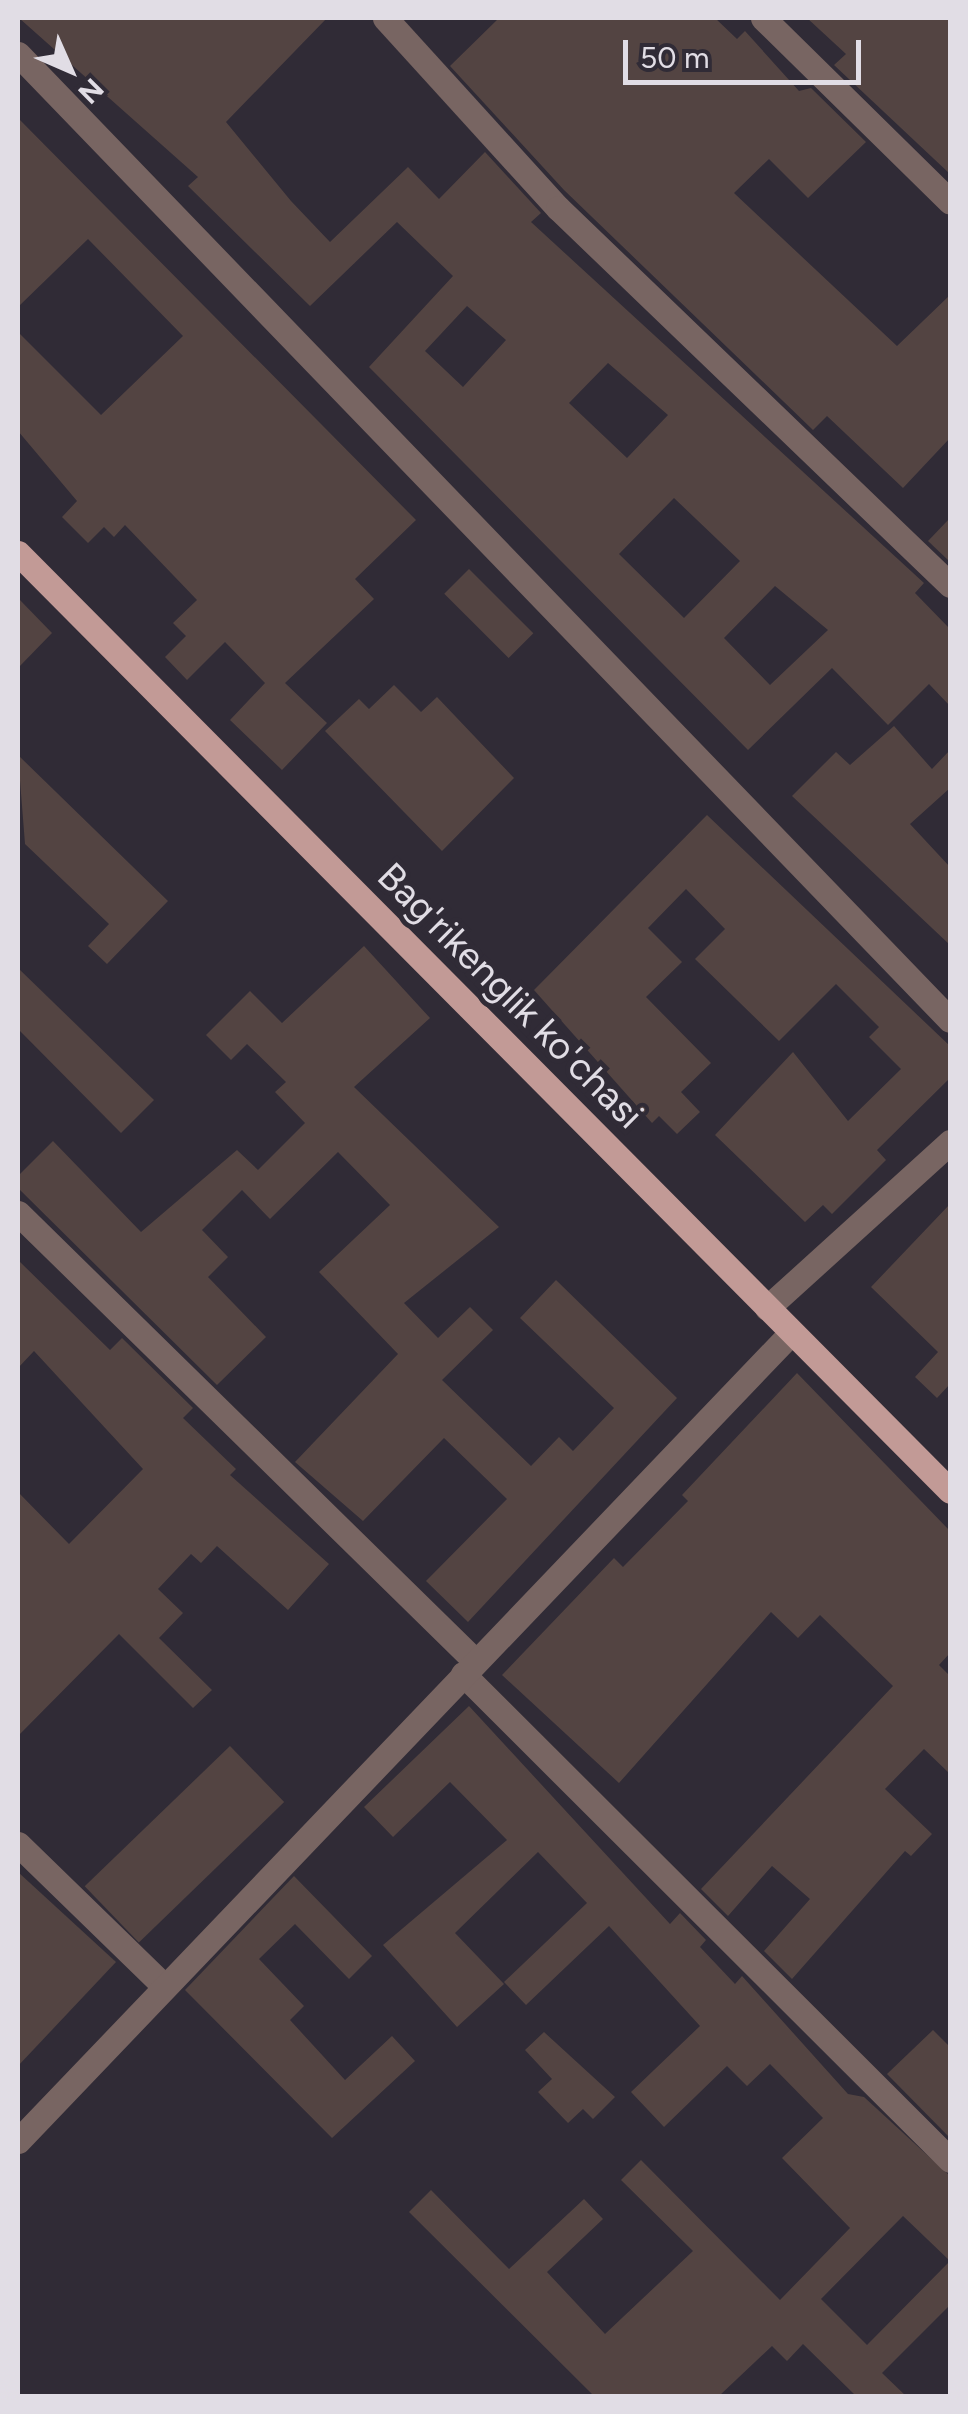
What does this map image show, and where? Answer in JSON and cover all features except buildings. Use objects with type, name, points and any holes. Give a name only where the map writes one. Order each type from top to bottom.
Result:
[{"type":"main road","name":"Bag'rikenglik ko'chasi","points":[[18,554],[950,1492]]},
{"type":"lane","points":[[384,18],[558,208],[950,586]]},
{"type":"lane","points":[[762,18],[950,202]]},
{"type":"lane","points":[[18,54],[950,1020]]},
{"type":"lane","points":[[767,1308],[950,1142]]},
{"type":"lane","points":[[18,1212],[950,2160]]},
{"type":"lane","points":[[18,2141],[161,1983],[790,1334]]},
{"type":"lane","points":[[18,1844],[161,1983]]}]
